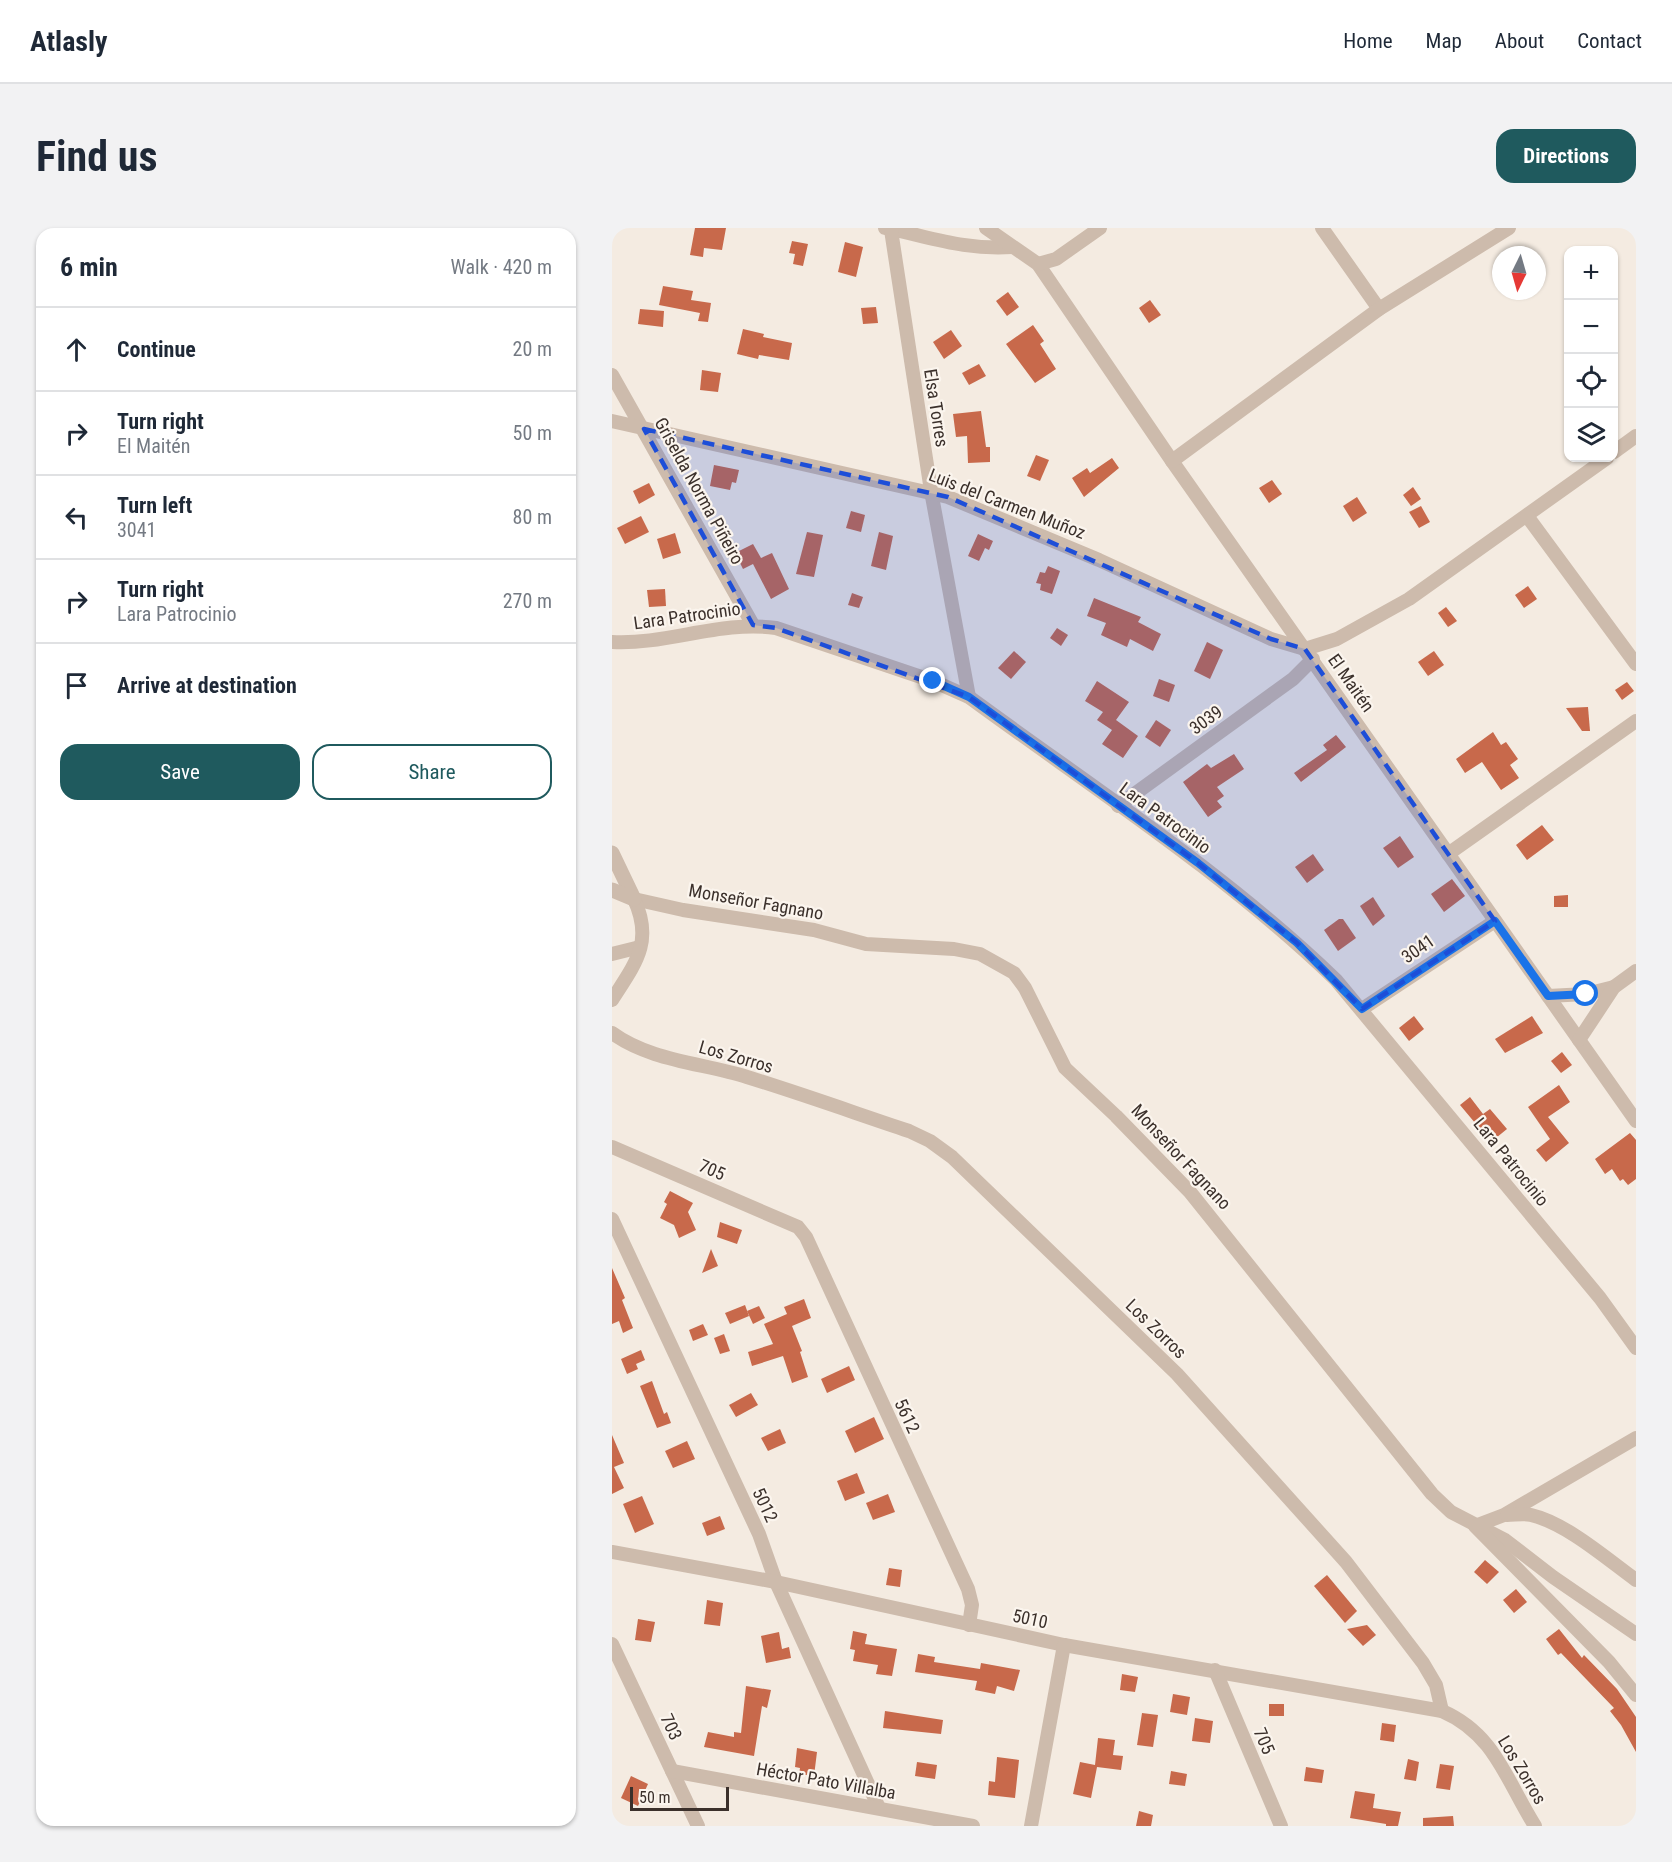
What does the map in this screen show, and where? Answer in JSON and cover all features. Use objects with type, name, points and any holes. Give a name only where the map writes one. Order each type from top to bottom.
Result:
[{"type":"street","points":[[986,228],[1038,264],[1056,259],[1100,228]]},
{"type":"street","points":[[1322,228],[1379,309]]},
{"type":"street","points":[[1172,460],[1379,309],[1509,228]]},
{"type":"street","points":[[887,229],[959,246],[981,249],[1012,247]]},
{"type":"street","name":"Elsa Torres","points":[[887,229],[931,491],[969,697]]},
{"type":"street","name":"El Maitén","points":[[1038,264],[1172,460],[1636,1121]]},
{"type":"street","name":"Griselda Norma Piñeiro","points":[[612,375],[753,625]]},
{"type":"street","name":"Luis del Carmen Muñoz","points":[[612,421],[931,491],[1099,560],[1309,654]]},
{"type":"street","points":[[1618,449],[1636,436]]},
{"type":"street","points":[[1309,654],[1409,599],[1601,462]]},
{"type":"street","points":[[1527,516],[1636,664]]},
{"type":"street","name":"Lara Patrocinio","points":[[612,642],[656,641],[753,625],[776,628],[933,681],[969,697],[1198,863],[1297,943],[1362,1009],[1600,1298],[1636,1348]]},
{"type":"street","name":"3039","points":[[1118,806],[1293,679],[1309,654]]},
{"type":"street","points":[[1448,854],[1636,721]]},
{"type":"street","points":[[612,853],[634,899],[644,928],[633,966],[612,1000]]},
{"type":"street","name":"Monseñor Fagnano","points":[[612,890],[634,899],[683,910],[814,930],[866,944],[954,949],[980,954],[1014,973],[1025,988],[1065,1068],[1116,1116],[1190,1192],[1252,1266],[1419,1479],[1450,1512],[1505,1540],[1553,1577],[1636,1634]]},
{"type":"street","name":"3041","points":[[1362,1009],[1495,921]]},
{"type":"street","points":[[612,954],[640,948]]},
{"type":"street","points":[[1579,1040],[1614,987],[1636,971]]},
{"type":"street","points":[[1548,996],[1586,994],[1614,987]]},
{"type":"street","name":"Los Zorros","points":[[612,1033],[628,1044],[649,1052],[746,1077],[909,1131],[930,1141],[952,1157],[1177,1374],[1346,1562],[1423,1663],[1436,1685],[1442,1711],[1461,1719],[1476,1730],[1491,1750],[1535,1826]]},
{"type":"street","name":"705","points":[[612,1147],[798,1227]]},
{"type":"street","name":"5012","points":[[612,1219],[759,1534],[776,1582],[879,1808]]},
{"type":"street","name":"5612","points":[[798,1227],[806,1237],[968,1590],[972,1605],[969,1624]]},
{"type":"street","points":[[1636,1438],[1504,1515],[1475,1526],[1609,1662],[1631,1681],[1636,1695]]},
{"type":"street","points":[[1504,1515],[1528,1514],[1542,1519],[1582,1541],[1636,1580]]},
{"type":"street","name":"5010","points":[[612,1552],[776,1582],[1064,1645],[1442,1711]]},
{"type":"street","name":"703","points":[[612,1644],[698,1826]]},
{"type":"street","points":[[1030,1826],[1064,1645]]},
{"type":"street","name":"705","points":[[1215,1670],[1281,1826]]},
{"type":"street","name":"Héctor Pato Villalba","points":[[672,1771],[973,1826]]},
{"type":"highlighted area","points":[[644,429],[948,497],[1271,639],[1305,649],[1495,921],[1362,1009],[1297,943],[1198,863],[969,697],[776,628],[753,625]]},
{"type":"building","points":[[695,228],[726,228],[722,250],[704,248],[703,257],[690,255]]},
{"type":"building","points":[[792,241],[808,244],[803,266],[793,264],[795,254],[789,253]]},
{"type":"building","points":[[845,242],[863,247],[856,277],[838,272]]},
{"type":"building","points":[[663,286],[693,291],[691,300],[711,303],[708,322],[698,321],[700,313],[659,305]]},
{"type":"building","points":[[1008,292],[1019,307],[1007,316],[996,301]]},
{"type":"building","points":[[1150,300],[1161,315],[1149,323],[1139,308]]},
{"type":"building","points":[[876,307],[878,323],[863,324],[861,308]]},
{"type":"building","points":[[640,309],[664,311],[663,327],[638,324]]},
{"type":"building","points":[[1033,325],[1044,341],[1040,344],[1056,369],[1035,383],[1006,344]]},
{"type":"building","points":[[743,329],[764,334],[763,337],[792,343],[789,360],[759,355],[758,359],[737,354]]},
{"type":"building","points":[[951,330],[962,346],[944,359],[933,342]]},
{"type":"building","points":[[979,364],[986,376],[969,385],[962,373]]},
{"type":"building","points":[[702,370],[721,373],[718,392],[700,390]]},
{"type":"building","points":[[981,411],[986,447],[990,447],[990,462],[968,463],[967,436],[956,437],[953,414]]},
{"type":"building","points":[[1036,455],[1049,460],[1040,481],[1027,476]]},
{"type":"building","points":[[1112,458],[1119,468],[1084,497],[1072,478],[1087,468],[1090,473]]},
{"type":"building","points":[[714,465],[739,470],[736,483],[732,482],[730,490],[710,486]]},
{"type":"building","points":[[1272,480],[1282,494],[1269,503],[1259,488]]},
{"type":"building","points":[[649,483],[655,495],[639,504],[633,491]]},
{"type":"building","points":[[1413,487],[1421,499],[1411,506],[1403,495]]},
{"type":"building","points":[[1357,497],[1367,513],[1353,522],[1343,506]]},
{"type":"building","points":[[1421,506],[1430,522],[1419,528],[1409,512]]},
{"type":"building","points":[[851,511],[865,515],[861,532],[846,528]]},
{"type":"building","points":[[641,516],[649,532],[625,544],[617,528]]},
{"type":"building","points":[[807,532],[823,535],[814,577],[796,574]]},
{"type":"building","points":[[879,532],[893,536],[886,570],[871,566]]},
{"type":"building","points":[[675,533],[681,553],[663,559],[657,539]]},
{"type":"building","points":[[978,534],[993,541],[989,550],[985,548],[979,561],[968,556]]},
{"type":"building","points":[[753,544],[761,558],[772,553],[789,589],[771,599],[753,564],[743,569],[735,553]]},
{"type":"building","points":[[1048,566],[1060,571],[1052,594],[1040,590],[1041,584],[1036,583],[1040,572],[1045,573]]},
{"type":"building","points":[[1528,586],[1537,599],[1524,608],[1515,595]]},
{"type":"building","points":[[665,589],[666,606],[649,607],[647,590]]},
{"type":"building","points":[[852,593],[863,597],[859,608],[848,605]]},
{"type":"building","points":[[1094,598],[1141,617],[1138,622],[1161,634],[1153,651],[1130,639],[1127,647],[1101,635],[1106,623],[1087,616]]},
{"type":"building","points":[[1446,607],[1457,621],[1448,627],[1438,613]]},
{"type":"building","points":[[1057,628],[1068,635],[1061,646],[1050,638]]},
{"type":"building","points":[[1207,642],[1223,650],[1210,679],[1194,671]]},
{"type":"building","points":[[1014,651],[1026,662],[1011,679],[998,668]]},
{"type":"building","points":[[1434,651],[1444,665],[1428,676],[1418,662]]},
{"type":"building","points":[[1159,679],[1175,685],[1169,702],[1153,696]]},
{"type":"building","points":[[1097,681],[1129,702],[1116,720],[1138,736],[1123,758],[1102,744],[1112,730],[1097,720],[1103,712],[1085,701]]},
{"type":"building","points":[[1627,682],[1634,691],[1622,700],[1615,690]]},
{"type":"building","points":[[1588,707],[1590,731],[1582,731],[1566,708]]},
{"type":"building","points":[[1156,720],[1171,730],[1160,747],[1145,737]]},
{"type":"building","points":[[1493,732],[1501,745],[1506,742],[1518,759],[1510,765],[1519,778],[1501,790],[1482,762],[1465,773],[1456,759]]},
{"type":"building","points":[[1336,735],[1346,747],[1301,782],[1294,773],[1327,750],[1323,745]]},
{"type":"building","points":[[1234,754],[1244,769],[1217,787],[1224,796],[1217,801],[1222,807],[1208,817],[1183,782],[1207,764],[1211,768]]},
{"type":"building","points":[[1542,825],[1554,840],[1527,860],[1516,845]]},
{"type":"building","points":[[1400,836],[1414,857],[1398,868],[1383,848]]},
{"type":"building","points":[[1313,854],[1324,870],[1307,883],[1295,867]]},
{"type":"building","points":[[1452,879],[1465,896],[1444,912],[1431,894]]},
{"type":"building","points":[[1568,895],[1568,907],[1554,907],[1554,896]]},
{"type":"building","points":[[1373,897],[1385,916],[1373,926],[1360,906]]},
{"type":"building","points":[[1339,919],[1343,919],[1356,938],[1338,951],[1324,930]]},
{"type":"building","points":[[1414,1016],[1424,1029],[1409,1041],[1399,1028]]},
{"type":"building","points":[[1532,1016],[1543,1033],[1505,1053],[1495,1039]]},
{"type":"building","points":[[1562,1052],[1572,1065],[1561,1073],[1551,1061]]},
{"type":"building","points":[[1559,1085],[1570,1102],[1548,1117],[1569,1143],[1546,1162],[1536,1150],[1550,1139],[1528,1107]]},
{"type":"building","points":[[1470,1097],[1483,1114],[1490,1109],[1507,1129],[1491,1142],[1460,1105]]},
{"type":"building","points":[[1630,1133],[1636,1140],[1636,1179],[1628,1185],[1623,1179],[1620,1181],[1612,1169],[1605,1174],[1595,1159]]},
{"type":"building","points":[[670,1191],[693,1203],[688,1212],[696,1230],[679,1238],[674,1225],[660,1218],[667,1204],[664,1202]]},
{"type":"building","points":[[720,1222],[742,1230],[737,1244],[717,1237]]},
{"type":"building","points":[[711,1249],[718,1266],[702,1273]]},
{"type":"building","points":[[612,1268],[625,1298],[622,1300],[633,1328],[623,1333],[619,1321],[612,1324]]},
{"type":"building","points":[[804,1299],[811,1318],[792,1326],[802,1351],[800,1352],[808,1377],[792,1383],[783,1356],[752,1366],[748,1352],[773,1344],[764,1324],[787,1314],[784,1307]]},
{"type":"building","points":[[745,1305],[749,1316],[730,1324],[725,1313]]},
{"type":"building","points":[[759,1306],[765,1318],[753,1324],[747,1311]]},
{"type":"building","points":[[703,1324],[708,1335],[693,1341],[689,1330]]},
{"type":"building","points":[[724,1334],[730,1351],[720,1354],[714,1338]]},
{"type":"building","points":[[641,1350],[645,1360],[636,1364],[638,1369],[627,1374],[621,1359]]},
{"type":"building","points":[[849,1366],[855,1380],[827,1393],[821,1379]]},
{"type":"building","points":[[652,1381],[664,1414],[667,1412],[671,1423],[657,1428],[640,1386]]},
{"type":"building","points":[[751,1393],[758,1405],[736,1417],[729,1405]]},
{"type":"building","points":[[874,1417],[884,1439],[855,1453],[845,1431]]},
{"type":"building","points":[[780,1429],[786,1443],[768,1451],[761,1438]]},
{"type":"building","points":[[612,1435],[624,1463],[614,1467],[624,1488],[612,1494]]},
{"type":"building","points":[[687,1441],[695,1459],[673,1468],[665,1451]]},
{"type":"building","points":[[857,1473],[865,1493],[845,1501],[837,1481]]},
{"type":"building","points":[[888,1494],[895,1512],[873,1520],[866,1503]]},
{"type":"building","points":[[642,1496],[654,1524],[635,1533],[623,1504]]},
{"type":"building","points":[[720,1516],[725,1529],[707,1536],[702,1523]]},
{"type":"building","points":[[1485,1560],[1499,1572],[1487,1584],[1474,1572]]},
{"type":"building","points":[[889,1568],[902,1570],[900,1587],[886,1585]]},
{"type":"building","points":[[1327,1575],[1357,1611],[1345,1623],[1314,1586]]},
{"type":"building","points":[[1516,1589],[1527,1602],[1514,1613],[1503,1600]]},
{"type":"building","points":[[707,1600],[723,1603],[720,1626],[704,1624]]},
{"type":"building","points":[[638,1619],[655,1622],[651,1642],[635,1640]]},
{"type":"building","points":[[1367,1625],[1376,1635],[1363,1646],[1347,1629]]},
{"type":"building","points":[[1559,1629],[1582,1658],[1584,1655],[1617,1689],[1636,1717],[1636,1752],[1610,1711],[1614,1708],[1561,1653],[1558,1655],[1546,1639]]},
{"type":"building","points":[[853,1631],[867,1634],[865,1644],[897,1649],[892,1676],[876,1674],[878,1665],[853,1661],[855,1650],[850,1649]]},
{"type":"building","points":[[779,1632],[782,1649],[789,1647],[791,1658],[766,1663],[761,1636]]},
{"type":"building","points":[[918,1654],[935,1657],[934,1662],[980,1669],[981,1663],[1020,1670],[1014,1691],[997,1686],[995,1694],[975,1690],[977,1681],[915,1672]]},
{"type":"building","points":[[1122,1674],[1138,1677],[1135,1692],[1120,1690]]},
{"type":"building","points":[[746,1686],[771,1690],[767,1708],[762,1706],[754,1756],[704,1747],[708,1732],[734,1737],[734,1732],[741,1733]]},
{"type":"building","points":[[1173,1694],[1190,1697],[1187,1715],[1170,1712]]},
{"type":"building","points":[[1269,1704],[1284,1704],[1284,1716],[1269,1716]]},
{"type":"building","points":[[885,1711],[943,1720],[941,1734],[883,1728]]},
{"type":"building","points":[[1142,1713],[1158,1715],[1153,1747],[1137,1745]]},
{"type":"building","points":[[1195,1718],[1213,1721],[1210,1743],[1192,1741]]},
{"type":"building","points":[[1382,1723],[1396,1725],[1394,1742],[1380,1740]]},
{"type":"building","points":[[1098,1738],[1115,1740],[1113,1755],[1123,1756],[1121,1770],[1097,1767],[1091,1798],[1073,1794],[1080,1762],[1095,1765]]},
{"type":"building","points":[[797,1748],[817,1752],[814,1776],[799,1774],[800,1768],[795,1767]]},
{"type":"building","points":[[997,1757],[1019,1760],[1015,1798],[988,1795],[989,1781],[995,1782]]},
{"type":"building","points":[[1408,1759],[1419,1762],[1416,1781],[1404,1779]]},
{"type":"building","points":[[917,1762],[937,1765],[935,1779],[915,1776]]},
{"type":"building","points":[[1440,1764],[1454,1766],[1450,1790],[1436,1788]]},
{"type":"building","points":[[1306,1767],[1324,1770],[1322,1783],[1304,1781]]},
{"type":"building","points":[[1171,1771],[1187,1774],[1185,1786],[1169,1784]]},
{"type":"building","points":[[631,1776],[648,1784],[638,1806],[621,1798]]},
{"type":"building","points":[[1355,1791],[1375,1794],[1373,1808],[1401,1812],[1398,1826],[1386,1826],[1386,1824],[1350,1818]]},
{"type":"building","points":[[1139,1811],[1153,1815],[1151,1826],[1136,1826]]},
{"type":"building","points":[[1453,1816],[1454,1826],[1423,1826],[1423,1818]]},
{"type":"route","points":[[933,681],[969,697],[1198,863],[1297,943],[1362,1009],[1467,936],[1495,921],[1548,996],[1586,994]]}]
